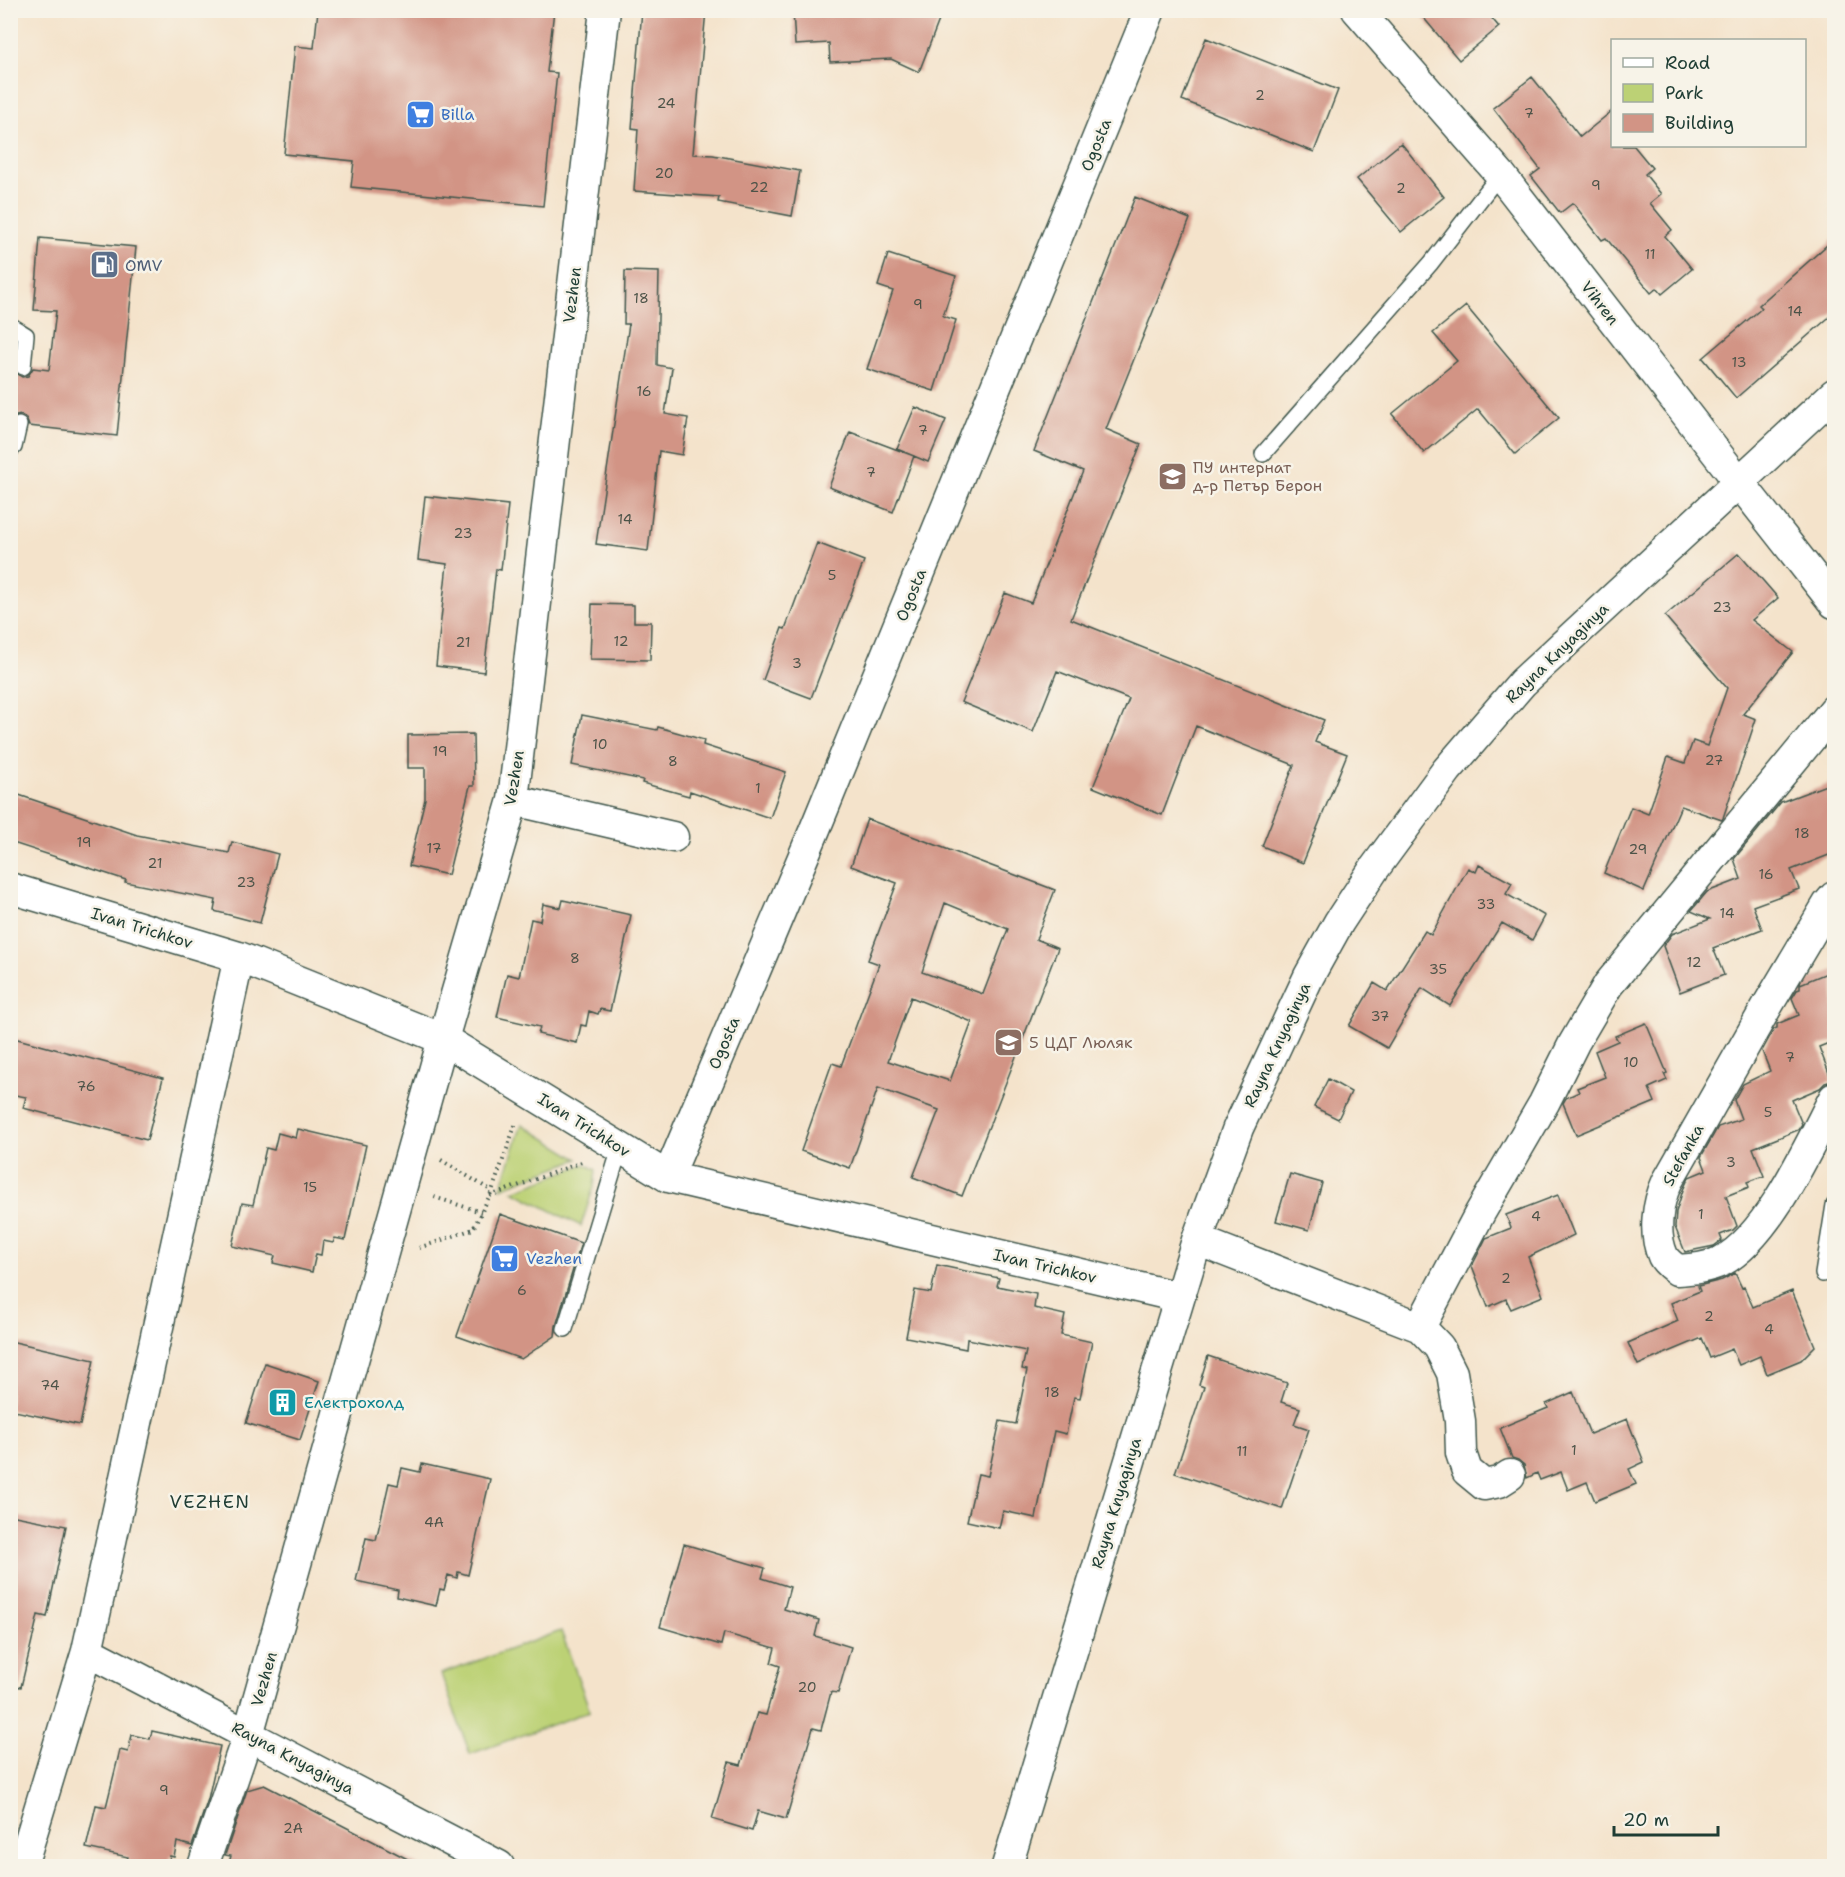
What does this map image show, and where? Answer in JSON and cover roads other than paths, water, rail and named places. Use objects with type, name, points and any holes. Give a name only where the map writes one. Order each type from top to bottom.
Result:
[{"type":"street","name":"Vezhen","points":[[203,1866],[248,1734],[443,1039],[513,800],[605,10]]},
{"type":"street","name":"Ogosta","points":[[668,1177],[815,829],[1150,10]]},
{"type":"street","name":"Vihren","points":[[1357,10],[1500,174],[1834,603]]},
{"type":"street","name":"Rayna Knyaginya","points":[[1007,1866],[1197,1240],[1238,1128],[1319,958],[1339,922],[1374,869],[1447,770],[1522,682],[1834,394]]},
{"type":"street","points":[[1420,1326],[1480,1213],[1544,1103],[1574,1042],[1608,985],[1834,710]]},
{"type":"street","points":[[513,800],[673,837]]},
{"type":"street","name":"Ivan Trichkov","points":[[10,888],[239,957],[443,1039],[668,1177],[1179,1297]]},
{"type":"street","name":"Stefanka","points":[[1829,1114],[1791,1181],[1766,1218],[1742,1246],[1722,1260],[1699,1269],[1677,1270],[1664,1259],[1659,1241],[1658,1215],[1660,1197],[1667,1182],[1769,1003],[1834,897]]},
{"type":"street","points":[[22,1866],[87,1651],[239,957]]},
{"type":"street","points":[[1197,1240],[1420,1326],[1439,1347],[1452,1373],[1460,1421],[1461,1452],[1467,1471],[1484,1485],[1499,1482],[1510,1475]]},
{"type":"street","name":"Rayna Knyaginya","points":[[87,1651],[499,1866]]},
{"type":"lane","points":[[1263,454],[1431,263],[1500,174]]},
{"type":"lane","points":[[10,325],[26,335],[23,367]]},
{"type":"lane","points":[[10,449],[14,447],[19,425]]},
{"type":"lane","points":[[564,1329],[620,1148]]},
{"type":"lane","points":[[1823,1274],[1834,1204]]},
{"type":"place","name":"Billa","points":[[420,114]]},
{"type":"place","name":"OMV","points":[[104,265]]},
{"type":"place","name":"ПУ интернат д-р Петър Берон","points":[[1172,476]]},
{"type":"place","name":"5 ЦДГ Люляк","points":[[1008,1042]]},
{"type":"place","name":"Vezhen","points":[[505,1258]]},
{"type":"place","name":"Електрохолд","points":[[283,1402]]},
{"type":"district","name":"VEZHEN","points":[[210,1502]]}]
